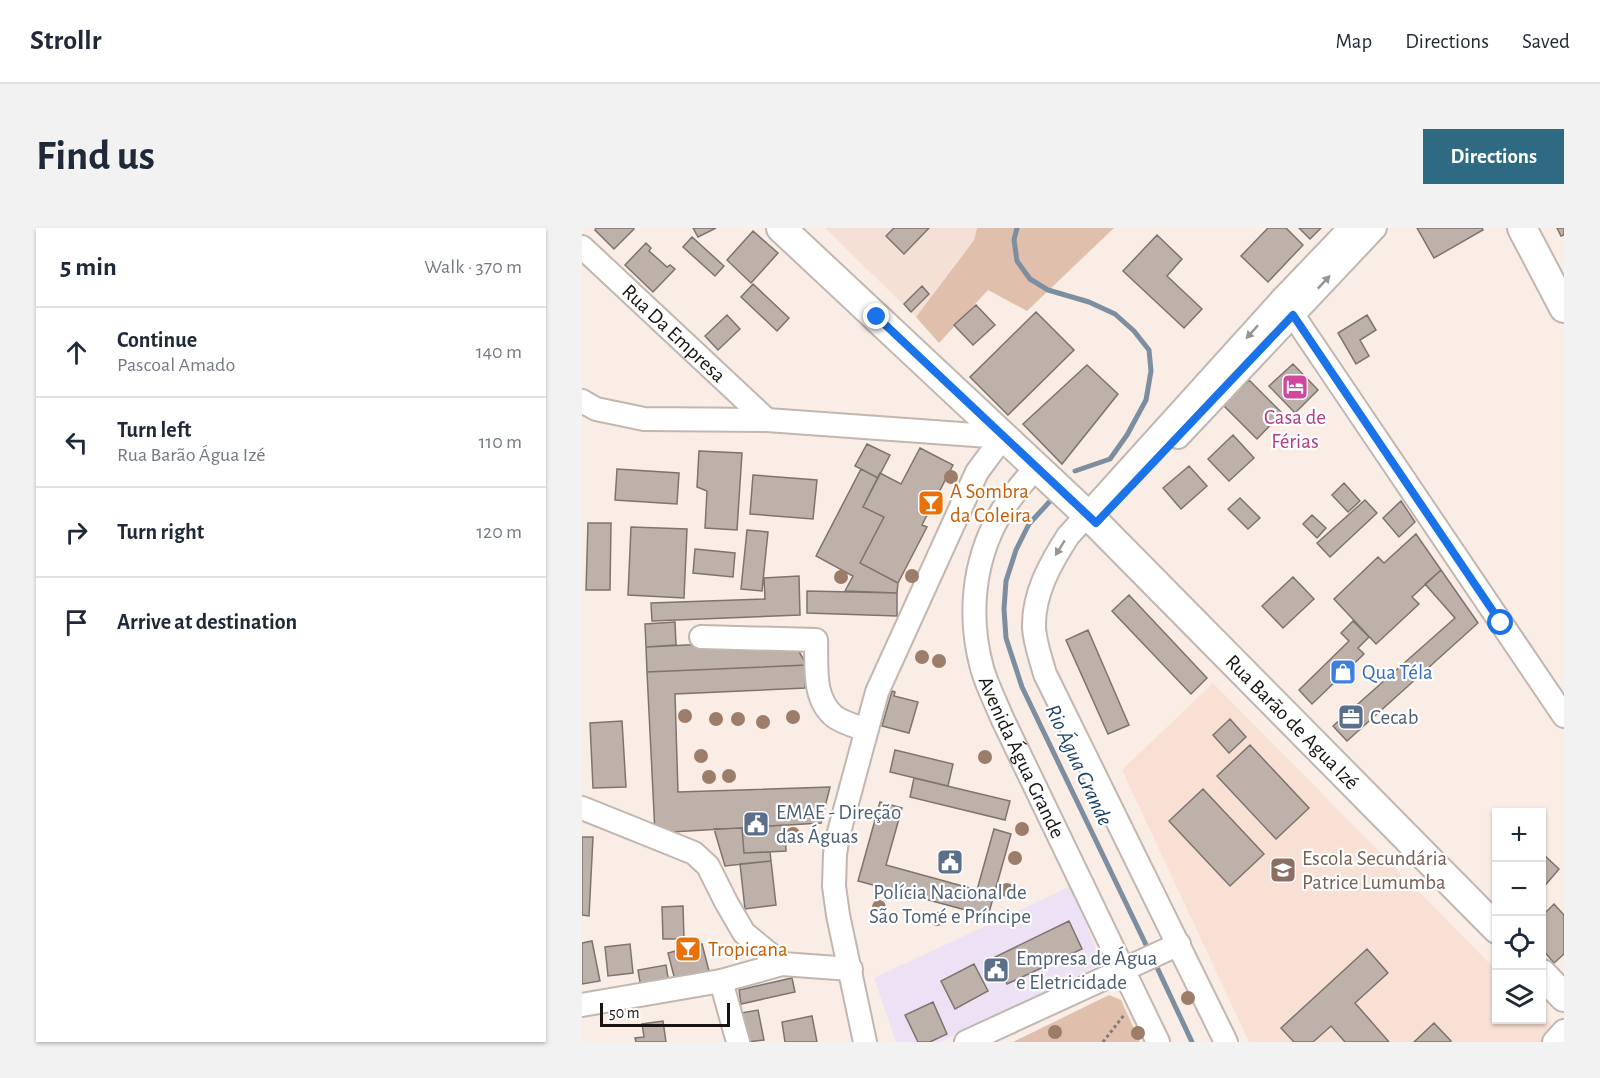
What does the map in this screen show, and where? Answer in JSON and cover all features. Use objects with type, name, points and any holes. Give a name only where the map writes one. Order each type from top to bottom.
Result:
[{"type":"main road","name":"Rua Barão de Agua Izé","points":[[781,228],[1091,519],[1492,924]]},
{"type":"main road","points":[[1522,228],[1561,294]]},
{"type":"main road","points":[[1546,978],[1564,997]]},
{"type":"street","points":[[1226,1042],[1172,947],[1045,674],[1034,627],[1036,604],[1041,586],[1053,560],[1068,536],[1091,519],[1288,307],[1350,228]]},
{"type":"street","points":[[1288,307],[1375,228]]},
{"type":"street","name":"Rua Da Empresa","points":[[582,247],[767,420]]},
{"type":"street","points":[[1288,307],[1564,716]]},
{"type":"street","points":[[582,401],[596,409],[644,419],[767,420],[1003,436]]},
{"type":"street","points":[[865,1042],[834,886],[838,836],[877,692],[977,472],[1003,436]]},
{"type":"street","name":"Avenida Água Grande","points":[[1036,467],[1001,513],[990,534],[981,560],[974,599],[977,649],[983,670],[1004,720],[1133,966],[1137,999],[1158,1042]]},
{"type":"street","points":[[701,637],[816,640],[819,691],[824,705],[840,720],[866,730]]},
{"type":"street","points":[[582,808],[694,853],[708,866],[744,933],[782,964]]},
{"type":"street","points":[[966,1042],[1172,947]]},
{"type":"street","points":[[582,1005],[722,981],[782,964],[851,969]]},
{"type":"street","points":[[722,981],[738,1042]]},
{"type":"street","points":[[1554,1042],[1564,1031]]},
{"type":"path","points":[[1103,1042],[1137,999]]},
{"type":"shaded area","points":[[825,228],[977,228],[974,239],[916,317]]},
{"type":"shaded area","points":[[977,228],[1114,228],[1027,311],[988,290],[939,343],[916,317],[974,240]]},
{"type":"shaded area","name":"Escola Secundária Patrice Lumumba","points":[[1213,683],[1492,966],[1492,1024],[1546,1024],[1546,1019],[1554,1028],[1540,1042],[1249,1042],[1122,770]]},
{"type":"shaded area","points":[[1071,886],[1102,964],[940,1042],[896,1042],[874,978]]},
{"type":"shaded area","points":[[1109,995],[1121,1000],[1140,1042],[1013,1042]]},
{"type":"building","points":[[596,228],[634,229],[614,249],[595,230]]},
{"type":"building","points":[[693,228],[716,228],[698,237]]},
{"type":"building","points":[[894,228],[929,228],[904,254],[886,236]]},
{"type":"building","points":[[1268,228],[1286,228],[1303,245],[1268,282],[1241,256]]},
{"type":"building","points":[[1299,228],[1321,228],[1310,239]]},
{"type":"building","points":[[1417,228],[1482,228],[1483,230],[1434,258]]},
{"type":"building","points":[[1557,228],[1564,228],[1564,235],[1561,236]]},
{"type":"building","points":[[753,231],[778,253],[751,283],[727,260]]},
{"type":"building","points":[[1157,235],[1182,259],[1167,276],[1202,309],[1184,328],[1123,271]]},
{"type":"building","points":[[692,237],[724,266],[715,276],[683,247]]},
{"type":"building","points":[[646,243],[651,248],[649,251],[667,267],[670,265],[675,269],[653,292],[625,265]]},
{"type":"building","points":[[753,284],[789,318],[777,331],[741,297]]},
{"type":"building","points":[[922,286],[929,294],[911,312],[904,304]]},
{"type":"building","points":[[976,305],[995,325],[973,345],[954,325]]},
{"type":"building","points":[[1036,312],[1074,350],[1008,415],[970,377]]},
{"type":"building","points":[[727,315],[740,329],[718,350],[705,336]]},
{"type":"building","points":[[1367,315],[1376,330],[1360,340],[1369,356],[1356,364],[1338,333]]},
{"type":"building","points":[[1293,364],[1318,390],[1295,413],[1269,386]]},
{"type":"building","points":[[1087,365],[1118,394],[1062,464],[1023,424]]},
{"type":"building","points":[[1249,380],[1282,413],[1257,439],[1223,405]]},
{"type":"building","points":[[1233,435],[1254,458],[1229,481],[1208,459]]},
{"type":"building","points":[[867,444],[890,455],[878,478],[855,466]]},
{"type":"building","points":[[920,448],[953,465],[922,525],[927,527],[898,583],[860,563],[884,517],[863,507],[880,473],[901,484]]},
{"type":"building","points":[[699,451],[742,453],[737,530],[705,528],[707,491],[697,487]]},
{"type":"building","points":[[1189,466],[1207,486],[1181,509],[1163,488]]},
{"type":"building","points":[[617,469],[679,473],[677,504],[615,500]]},
{"type":"building","points":[[861,469],[878,478],[863,507],[884,517],[860,563],[898,583],[897,593],[845,591],[853,576],[816,556]]},
{"type":"building","points":[[753,475],[817,480],[813,519],[750,514]]},
{"type":"building","points":[[1344,483],[1360,501],[1348,512],[1332,495]]},
{"type":"building","points":[[1240,498],[1260,518],[1248,529],[1228,509]]},
{"type":"building","points":[[1365,500],[1377,513],[1330,557],[1317,543]]},
{"type":"building","points":[[1401,501],[1415,522],[1399,537],[1383,518]]},
{"type":"building","points":[[1312,515],[1326,528],[1317,538],[1303,524]]},
{"type":"building","points":[[588,523],[611,523],[610,590],[586,590]]},
{"type":"building","points":[[631,527],[687,529],[684,598],[628,595]]},
{"type":"building","points":[[747,530],[768,532],[762,591],[741,589]]},
{"type":"building","points":[[1416,534],[1441,570],[1412,597],[1419,604],[1376,644],[1334,599],[1378,557],[1384,563]]},
{"type":"building","points":[[695,549],[735,553],[733,577],[693,573]]},
{"type":"building","points":[[1441,570],[1478,623],[1347,741],[1333,726],[1455,618],[1425,584]]},
{"type":"building","points":[[799,576],[800,615],[652,621],[651,603],[765,599],[764,578]]},
{"type":"building","points":[[1293,577],[1314,599],[1283,628],[1262,606]]},
{"type":"building","points":[[807,591],[897,593],[897,616],[807,613]]},
{"type":"building","points":[[1129,595],[1207,678],[1191,694],[1112,611]]},
{"type":"building","points":[[1353,621],[1369,637],[1358,648],[1364,654],[1312,704],[1299,690],[1349,641],[1341,633]]},
{"type":"building","points":[[675,622],[676,645],[646,647],[645,624]]},
{"type":"building","points":[[1088,630],[1129,725],[1108,734],[1066,640]]},
{"type":"building","points":[[792,640],[807,665],[647,672],[646,647]]},
{"type":"building","points":[[807,665],[805,688],[675,694],[678,792],[830,787],[821,823],[655,833],[647,672]]},
{"type":"building","points":[[892,691],[895,692],[894,696],[918,702],[909,733],[882,726]]},
{"type":"building","points":[[1230,719],[1246,737],[1229,753],[1213,735]]},
{"type":"building","points":[[622,721],[626,787],[593,788],[590,723]]},
{"type":"building","points":[[1250,745],[1309,808],[1276,839],[1217,776]]},
{"type":"building","points":[[895,750],[953,764],[948,786],[890,772]]},
{"type":"building","points":[[914,778],[1010,801],[1005,820],[910,797]]},
{"type":"building","points":[[1203,789],[1264,854],[1230,886],[1169,821]]},
{"type":"building","points":[[880,802],[902,808],[886,865],[977,890],[994,829],[1011,834],[988,916],[858,881]]},
{"type":"building","points":[[785,825],[786,851],[744,853],[742,828]]},
{"type":"building","points":[[742,828],[744,853],[770,852],[771,861],[725,866],[714,829]]},
{"type":"building","points":[[582,837],[593,837],[589,916],[582,915]]},
{"type":"building","points":[[1546,857],[1559,869],[1546,884]]},
{"type":"building","points":[[771,861],[776,905],[745,909],[740,864]]},
{"type":"building","points":[[1554,904],[1564,915],[1564,954],[1554,963],[1546,954],[1546,912]]},
{"type":"building","points":[[683,906],[684,939],[663,939],[662,907]]},
{"type":"building","points":[[1069,921],[1082,949],[1007,984],[995,957]]},
{"type":"building","points":[[592,941],[600,981],[582,984],[582,943]]},
{"type":"building","points":[[630,944],[633,973],[608,976],[605,947]]},
{"type":"building","points":[[702,944],[710,975],[676,984],[668,953]]},
{"type":"building","points":[[1367,949],[1388,973],[1355,1003],[1389,1042],[1345,1042],[1331,1026],[1313,1042],[1294,1042],[1281,1028]]},
{"type":"building","points":[[974,964],[988,991],[955,1009],[941,981]]},
{"type":"building","points":[[666,965],[669,984],[641,988],[638,970]]},
{"type":"building","points":[[792,978],[795,992],[741,1004],[739,990]]},
{"type":"building","points":[[933,1002],[947,1034],[930,1042],[918,1042],[905,1015]]},
{"type":"building","points":[[758,1010],[764,1040],[747,1042],[741,1013]]},
{"type":"building","points":[[812,1016],[817,1042],[785,1042],[782,1022]]},
{"type":"building","points":[[663,1021],[666,1042],[636,1042],[635,1038],[644,1037],[642,1024]]},
{"type":"building","points":[[1434,1023],[1450,1042],[1414,1042]]},
{"type":"waterway","points":[[1017,228],[1014,240],[1017,261],[1030,279],[1048,290],[1089,302],[1115,314],[1134,331],[1149,350],[1151,371],[1146,400],[1127,435],[1110,459],[1075,471]]},
{"type":"waterway","name":"Rio Água Grande","points":[[1052,499],[1029,524],[1016,550],[1006,581],[1004,609],[1006,638],[1022,687],[1150,953]]},
{"type":"waterway","name":"Rio Água Grande","points":[[1154,961],[1192,1042]]},
{"type":"place","name":"Casa de Férias","points":[[1295,387]]},
{"type":"place","name":"A Sombra da Coleira","points":[[931,503]]},
{"type":"place","name":"Qua Téla","points":[[1343,672]]},
{"type":"place","name":"Cecab","points":[[1351,717]]},
{"type":"place","name":"EMAE - Direção das Águas","points":[[756,824]]},
{"type":"place","name":"Polícia Nacional de São Tomé e Príncipe","points":[[950,862]]},
{"type":"place","name":"Escola Secundária Patrice Lumumba","points":[[1283,870]]},
{"type":"place","name":"Tropicana","points":[[688,949]]},
{"type":"place","name":"Empresa de Água e Eletricidade","points":[[996,970]]},
{"type":"route","points":[[877,317],[1096,523],[1293,315],[1501,623]]}]
